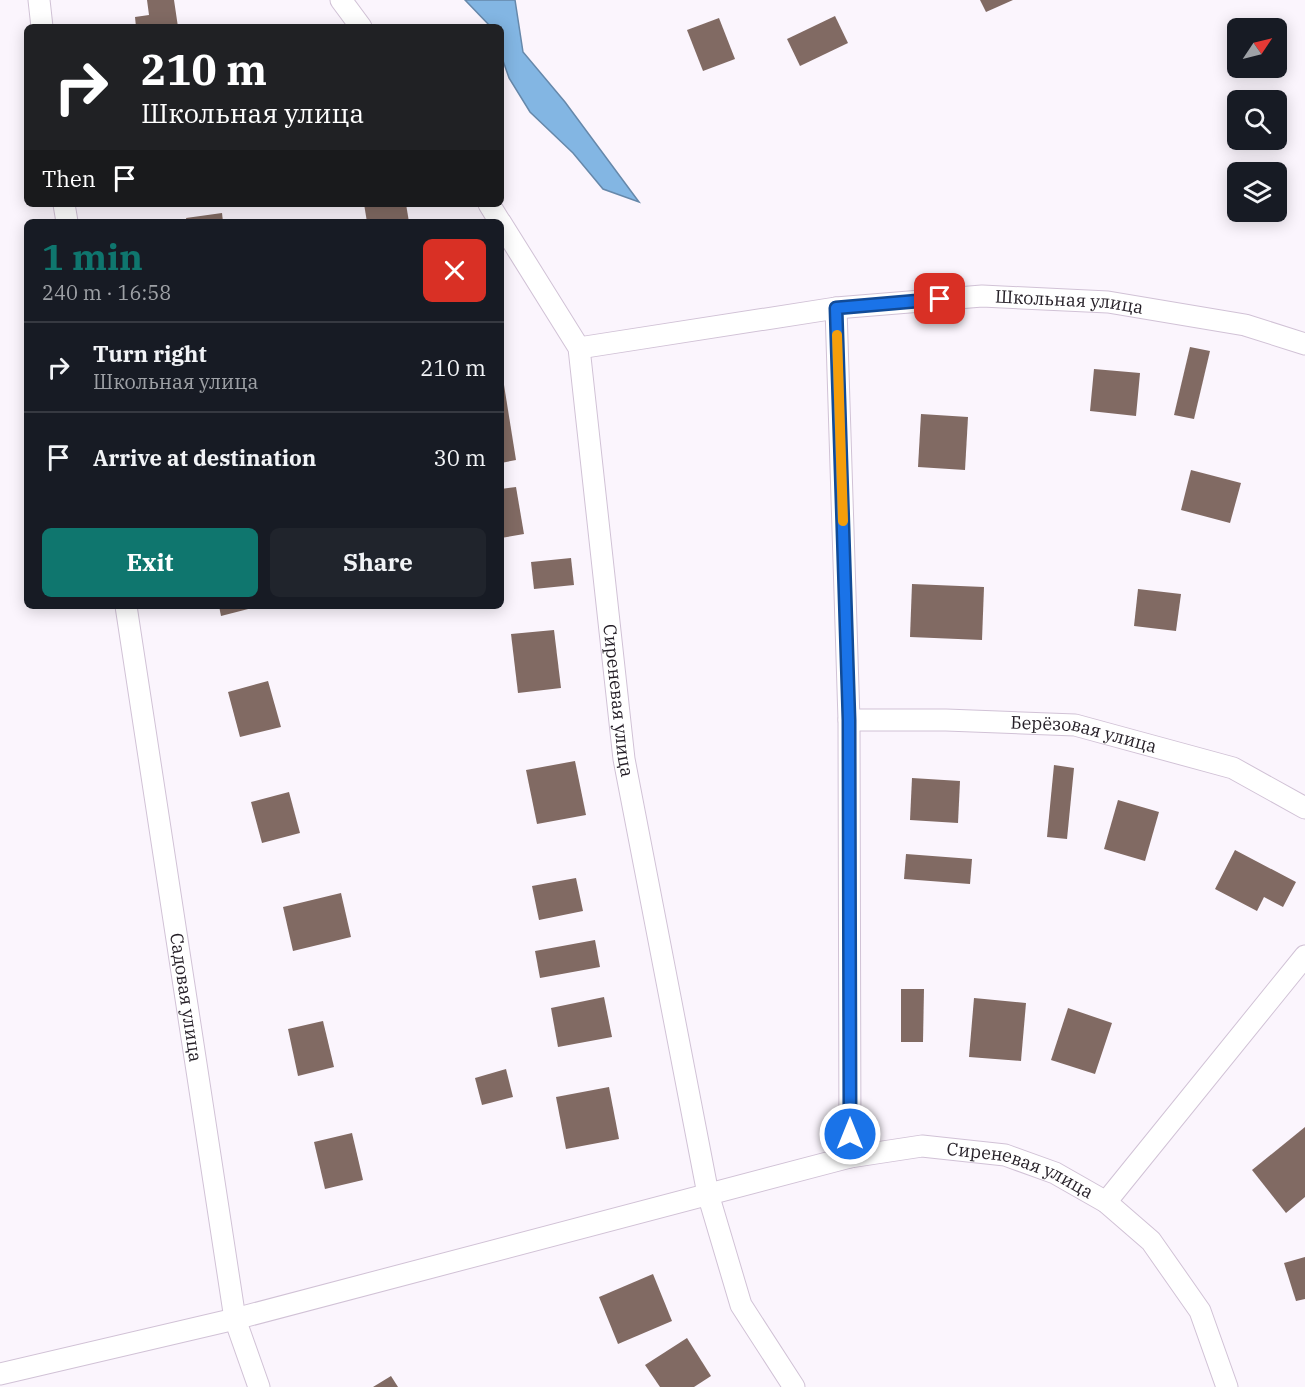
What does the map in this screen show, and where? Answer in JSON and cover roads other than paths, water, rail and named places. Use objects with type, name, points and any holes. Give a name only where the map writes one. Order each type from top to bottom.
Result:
[{"type":"street","points":[[39,0],[42,24]]},
{"type":"street","points":[[341,0],[359,24]]},
{"type":"street","name":"Сиреневая улица","points":[[504,228],[579,348],[624,759],[708,1194],[741,1305],[794,1387]]},
{"type":"street","name":"Школьная улица","points":[[579,348],[836,308],[982,296],[1108,302],[1245,326],[1305,344]]},
{"type":"street","points":[[836,308],[849,720],[850,1157]]},
{"type":"street","name":"Садовая улица","points":[[126,609],[235,1319],[259,1387]]},
{"type":"street","name":"Берёзовая улица","points":[[849,720],[946,720],[1075,726],[1233,768],[1305,808]]},
{"type":"street","points":[[1106,1202],[1305,956]]},
{"type":"street","name":"Сиреневая улица","points":[[708,1194],[850,1157],[922,1146],[1005,1155],[1055,1173],[1106,1202],[1151,1241],[1200,1311],[1227,1387]]},
{"type":"street","points":[[0,1374],[235,1319],[708,1194]]},
{"type":"water","points":[[465,0],[515,0],[523,52],[565,102],[639,202],[603,189],[573,153],[530,112],[509,78],[504,64],[504,24],[488,24]]}]
